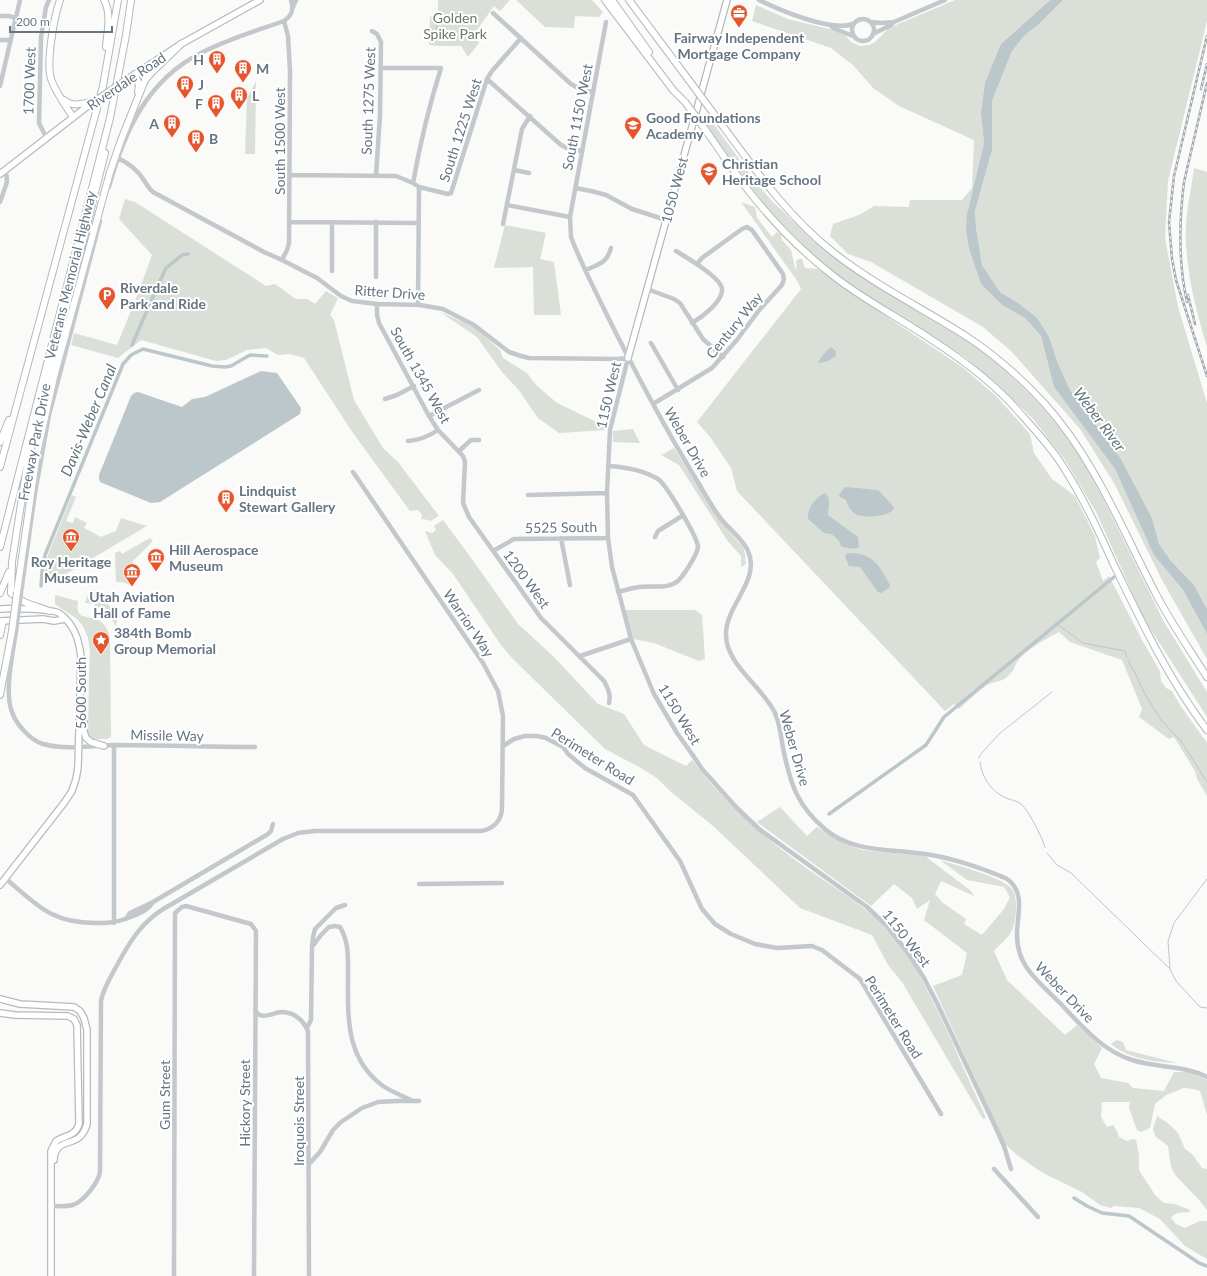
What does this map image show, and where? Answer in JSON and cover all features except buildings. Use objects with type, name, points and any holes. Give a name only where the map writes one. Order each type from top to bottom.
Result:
[{"type":"highway","points":[[60,0],[54,23],[49,65],[51,78],[73,117]]},
{"type":"highway","points":[[103,86],[108,18],[107,6],[104,0]]},
{"type":"highway","name":"Veterans Memorial Highway","points":[[0,467],[19,392],[47,297],[103,86],[118,0]]},
{"type":"highway","name":"Veterans Memorial Highway","points":[[0,547],[110,118],[126,35],[131,0]]},
{"type":"highway","points":[[605,0],[673,90],[685,102]]},
{"type":"highway","points":[[612,0],[755,199],[786,233],[831,274],[856,292],[932,339],[964,362],[998,391],[1033,428],[1063,466],[1084,500],[1139,616],[1161,658],[1207,730]]},
{"type":"highway","points":[[629,0],[777,198],[828,248],[860,271],[967,337],[1004,364],[1045,404],[1079,447],[1108,497],[1157,596],[1207,677]]},
{"type":"highway","points":[[633,0],[640,15]]},
{"type":"highway","points":[[0,695],[14,631],[37,453],[54,377],[110,172],[121,140],[148,76],[181,44]]},
{"type":"highway","points":[[135,74],[139,85],[138,98]]},
{"type":"highway","points":[[59,94],[71,104],[95,101]]},
{"type":"highway","points":[[49,611],[22,602],[11,593],[12,562],[28,459],[96,192],[108,140],[110,118]]},
{"type":"highway","points":[[0,442],[19,392]]},
{"type":"highway","points":[[0,593],[7,579],[12,562]]},
{"type":"highway","points":[[0,635],[2,621]]},
{"type":"main road","name":"Riverdale Road","points":[[0,174],[73,117],[135,74],[181,44],[260,0]]},
{"type":"main road","name":"1050 West","points":[[628,358],[727,0]]},
{"type":"main road","points":[[2,621],[43,619],[54,622],[65,619],[58,612],[27,609],[3,609]]},
{"type":"main road","name":"5600 South","points":[[0,884],[55,816],[72,791],[76,779],[80,747],[81,656],[79,643],[71,625],[65,619]]},
{"type":"main road","points":[[81,689],[84,704],[84,728],[86,738],[91,742],[104,746]]},
{"type":"main road","points":[[0,999],[20,1004],[72,1006],[80,1011],[86,1023],[87,1124],[83,1133],[78,1139],[61,1144],[55,1152],[54,1191],[51,1206]]},
{"type":"main road","points":[[0,1013],[15,1015],[68,1016],[74,1019],[77,1024],[80,1122],[78,1129],[74,1133],[58,1140],[51,1149],[51,1276]]},
{"type":"street","points":[[0,86],[20,0]]},
{"type":"street","name":"1700 West","points":[[46,137],[39,123],[41,37],[46,7],[49,0]]},
{"type":"street","points":[[291,0],[293,7]]},
{"type":"street","points":[[284,21],[289,17],[296,0]]},
{"type":"street","points":[[759,0],[786,13],[830,25],[847,26],[862,18],[871,22],[882,24],[894,22],[945,0]]},
{"type":"street","points":[[493,13],[571,84],[580,89],[593,92]]},
{"type":"street","points":[[0,16],[16,18]]},
{"type":"street","name":"Freeway Park Drive","points":[[19,593],[49,415],[103,207],[129,128],[142,105],[156,86],[170,74],[199,54],[218,45],[284,21]]},
{"type":"street","name":"South 1500 West","points":[[282,260],[288,250],[289,243],[290,175],[290,71],[288,40],[284,21]]},
{"type":"street","name":"South 1150 West","points":[[570,217],[606,22]]},
{"type":"street","points":[[871,22],[874,28],[873,34]]},
{"type":"street","points":[[830,25],[833,28],[859,40],[866,40],[873,34],[894,22]]},
{"type":"street","points":[[853,24],[851,30],[853,36]]},
{"type":"street","name":"South 1275 West","points":[[372,31],[378,34],[381,42],[380,115],[376,176]]},
{"type":"street","name":"South 1225 West","points":[[419,187],[448,194],[451,193],[487,79],[492,71],[521,38]]},
{"type":"street","points":[[0,40],[11,40]]},
{"type":"street","points":[[381,68],[441,68],[430,104],[413,183]]},
{"type":"street","points":[[487,79],[561,144],[569,149],[582,151]]},
{"type":"street","points":[[503,224],[522,129],[530,116]]},
{"type":"street","name":"Ritter Drive","points":[[118,158],[130,164],[137,170],[153,192],[264,252],[318,278],[344,298],[360,303],[418,305],[443,309],[474,325],[509,352],[529,358],[628,358]]},
{"type":"street","points":[[0,202],[7,182],[6,170]]},
{"type":"street","points":[[514,170],[529,173]]},
{"type":"street","points":[[290,175],[396,176],[419,187],[418,305]]},
{"type":"street","points":[[575,188],[606,195],[632,209],[666,221]]},
{"type":"street","points":[[507,205],[570,217]]},
{"type":"street","name":"1150 West","points":[[570,217],[571,237],[628,358],[610,430],[607,493],[608,538],[612,567],[631,639],[654,694],[677,733],[702,769],[736,807],[759,829],[867,907],[887,926],[908,953],[938,1003],[1004,1146],[1011,1168]]},
{"type":"street","points":[[289,222],[418,222]]},
{"type":"street","points":[[332,222],[332,271]]},
{"type":"street","points":[[376,222],[376,277]]},
{"type":"street","name":"Century Way","points":[[653,404],[709,371],[723,357],[760,309],[782,284],[784,279],[783,274],[752,230],[747,227],[702,258],[697,264]]},
{"type":"street","points":[[586,270],[605,261],[611,248]]},
{"type":"street","points":[[676,251],[697,264],[720,284],[722,289],[721,296],[707,312],[692,323]]},
{"type":"street","points":[[647,289],[674,299],[680,303],[703,339],[723,357]]},
{"type":"street","name":"South 1345 West","points":[[377,304],[379,323],[430,416],[438,430],[459,451]]},
{"type":"street","points":[[651,343],[678,390]]},
{"type":"street","name":"Weber Drive","points":[[628,358],[687,465],[721,519],[747,547],[751,570],[728,620],[725,635],[729,649],[736,662],[775,712],[791,780],[798,799],[806,811],[829,833],[847,842],[875,849],[940,857],[974,866],[1007,879],[1015,888],[1018,896],[1019,906],[1017,943],[1023,961],[1027,968],[1042,985],[1082,1026],[1107,1048],[1129,1060],[1146,1064],[1179,1068],[1207,1077]]},
{"type":"street","points":[[385,399],[397,395],[414,386]]},
{"type":"street","points":[[430,416],[479,390]]},
{"type":"street","points":[[408,441],[430,436],[438,430]]},
{"type":"street","points":[[459,451],[472,440],[479,440]]},
{"type":"street","name":"1200 West","points":[[459,451],[465,462],[464,503],[466,511],[541,618],[604,681],[609,690],[609,703]]},
{"type":"street","points":[[608,466],[623,467],[644,473],[659,480],[667,490],[695,536],[698,546],[696,556],[678,581],[666,586],[640,587],[618,592]]},
{"type":"street","name":"Warrior Way","points":[[51,1206],[68,1206],[77,1203],[94,1186],[99,1176],[101,1001],[106,984],[130,942],[150,918],[234,867],[294,834],[315,831],[481,831],[490,829],[501,817],[503,716],[498,691],[483,663],[353,472]]},
{"type":"street","points":[[528,495],[607,493]]},
{"type":"street","points":[[654,537],[658,531],[682,516]]},
{"type":"street","points":[[561,538],[570,585]]},
{"type":"street","name":"5525 South","points":[[493,551],[514,539],[608,538]]},
{"type":"street","points":[[14,631],[9,699],[11,711],[14,717],[29,736],[41,743],[53,746],[80,747]]},
{"type":"street","points":[[580,656],[631,639]]},
{"type":"street","name":"Perimeter Road","points":[[503,746],[514,739],[525,736],[546,738],[563,747],[568,754],[585,768],[633,795],[680,861],[702,909],[715,924],[731,934],[755,944],[777,948],[812,946],[822,950],[860,979],[941,1114]]},
{"type":"street","points":[[114,746],[114,923]]},
{"type":"street","name":"Missile Way","points":[[80,747],[255,747]]},
{"type":"street","points":[[5,878],[41,908],[60,918],[76,922],[114,923],[131,918],[146,910],[153,902],[268,834],[273,824]]},
{"type":"street","points":[[419,884],[502,883]]},
{"type":"street","name":"Iroquois Street","points":[[309,1276],[307,1028],[311,1020],[312,947],[315,929],[336,908],[345,905]]},
{"type":"street","name":"Hickory Street","points":[[175,913],[182,907],[186,906],[251,924],[256,931],[254,1276]]},
{"type":"street","name":"Gum Street","points":[[174,1276],[175,913]]},
{"type":"street","points":[[312,947],[329,927],[340,927],[344,934],[348,948],[348,1017],[349,1029],[357,1056],[364,1068],[374,1078],[384,1086],[413,1101]]},
{"type":"street","points":[[255,1010],[257,1014],[261,1016],[282,1012],[292,1014],[307,1028]]},
{"type":"street","points":[[309,1164],[320,1152],[333,1130],[352,1114],[362,1108],[378,1102],[397,1100],[419,1101]]},
{"type":"street","points":[[994,1170],[1038,1217]]},
{"type":"green space","name":"Golden Spike Park","points":[[438,0],[510,0],[500,11],[494,6],[474,34],[479,43],[468,57],[461,46],[429,45],[430,16],[438,14]]},
{"type":"green space","name":"Golden Spike Park","points":[[516,0],[592,0],[603,12],[599,17],[575,16],[574,28],[545,27]]},
{"type":"green space","points":[[955,0],[1050,0],[1001,44],[981,114],[984,143],[967,214],[978,273],[981,284],[1002,305],[1025,318],[1041,336],[1054,387],[1115,469],[1154,554],[1183,590],[1207,634],[1207,659],[1162,580],[1114,483],[1080,429],[1012,352],[983,327],[871,262],[848,254],[830,236],[833,224],[859,215],[874,206],[909,207],[910,200],[962,200],[972,188],[974,140],[899,106],[873,88],[853,65],[831,48],[752,21],[756,5],[788,19],[837,31],[845,35],[851,42],[860,46],[869,45],[875,42],[889,28]]},
{"type":"green space","points":[[1063,0],[1207,0],[1207,21],[1168,181],[1165,238],[1178,307],[1207,403],[1207,609],[1194,585],[1171,561],[1159,544],[1152,518],[1121,459],[1070,390],[1057,361],[1050,339],[1018,303],[1000,292],[982,265],[975,211],[992,150],[992,101],[1012,51],[1025,35],[1039,24]]},
{"type":"green space","points":[[256,81],[255,154],[245,154],[247,98]]},
{"type":"green space","points":[[706,113],[757,184],[773,202],[815,242],[863,278],[965,338],[1002,367],[1043,408],[1076,448],[1103,498],[1164,622],[1207,692],[1207,717],[1144,619],[1096,512],[1065,460],[1033,419],[999,386],[965,357],[857,289],[831,270],[807,249],[768,210],[703,122]]},
{"type":"green space","points":[[1194,168],[1207,172],[1207,347],[1194,297],[1186,244],[1187,215]]},
{"type":"green space","points":[[125,199],[135,202],[266,286],[275,284],[296,299],[307,299],[315,304],[326,291],[338,298],[330,315],[334,320],[354,400],[383,448],[398,462],[439,516],[430,521],[421,519],[422,515],[418,510],[410,511],[353,433],[304,358],[290,354],[278,355],[266,348],[247,350],[226,360],[216,361],[141,340],[118,358],[71,345],[74,333],[117,345],[139,291],[152,255],[119,219]]},
{"type":"green space","points":[[741,202],[755,207],[757,218],[772,237],[777,232],[781,234],[782,240],[791,250],[795,268],[797,269],[796,261],[802,259],[805,268],[818,269],[962,367],[996,396],[1030,434],[1034,453],[1052,479],[1075,496],[1095,536],[1100,558],[1096,562],[1103,581],[1109,576],[1160,671],[1161,681],[1166,688],[1172,691],[1207,743],[1207,796],[1197,779],[1195,771],[1174,737],[1169,739],[1139,717],[1142,709],[1122,660],[1070,642],[1059,632],[1030,649],[1020,658],[1012,672],[1007,677],[987,685],[959,709],[954,704],[945,711],[737,491],[731,468],[710,437],[697,422],[801,289],[798,282]]},
{"type":"green space","points":[[505,225],[546,233],[540,259],[554,262],[561,315],[534,315],[533,267],[494,268]]},
{"type":"green space","points":[[440,312],[476,328],[500,350],[503,358],[527,373],[536,385],[557,403],[605,426],[606,430],[559,433],[538,418],[518,389],[502,372],[477,337]]},
{"type":"green space","points":[[633,429],[640,443],[613,442],[613,431]]},
{"type":"green space","points":[[674,448],[720,521],[743,547],[746,564],[741,567],[741,556],[727,540],[679,465],[661,455]]},
{"type":"green space","points":[[72,495],[76,497],[66,521],[73,523],[75,517],[87,523],[84,528],[101,537],[116,531],[121,518],[147,526],[49,584],[44,574],[46,560]]},
{"type":"green space","points":[[443,520],[518,624],[553,656],[598,704],[624,714],[644,745],[686,766],[692,760],[727,800],[766,837],[805,867],[863,907],[894,937],[904,950],[921,978],[936,1007],[986,1118],[983,1119],[902,982],[888,965],[872,935],[800,908],[713,826],[670,791],[657,778],[605,749],[513,659],[501,645],[453,574],[435,555],[425,531],[432,533],[436,530],[434,526]]},
{"type":"green space","points":[[150,538],[153,541],[132,562],[142,573],[131,585],[116,582],[115,553],[120,551],[122,554]]},
{"type":"green space","points":[[92,589],[120,616],[117,619],[116,627],[109,614],[95,607],[95,604],[85,603]]},
{"type":"green space","points":[[55,595],[78,601],[80,615],[96,619],[104,625],[108,631],[110,638],[111,737],[107,739],[92,739],[88,734],[90,651],[88,638],[83,626],[77,619],[55,604]]},
{"type":"green space","points":[[625,610],[695,610],[702,615],[705,659],[699,661],[654,643],[633,639]]},
{"type":"green space","points":[[780,807],[807,836],[817,827],[845,844],[863,850],[925,856],[971,891],[974,896],[941,881],[935,894],[943,903],[966,919],[964,924],[982,935],[1004,909],[1010,897],[1004,887],[967,880],[940,860],[989,876],[1007,885],[1012,889],[1016,901],[1014,924],[1013,929],[994,951],[1007,980],[1065,1035],[1077,1025],[1102,1048],[1094,1064],[1101,1078],[1128,1083],[1133,1088],[1164,1091],[1174,1072],[1189,1072],[1207,1080],[1207,1115],[1200,1091],[1184,1088],[1166,1095],[1155,1104],[1150,1128],[1141,1132],[1137,1130],[1129,1108],[1130,1102],[1102,1102],[1101,1117],[1107,1127],[1113,1125],[1119,1137],[1127,1141],[1132,1139],[1136,1140],[1139,1155],[1139,1170],[1155,1195],[1164,1203],[1175,1204],[1190,1210],[1190,1212],[1175,1214],[1171,1218],[1176,1224],[1185,1228],[1200,1221],[1207,1221],[1207,1259],[1185,1246],[1160,1219],[1139,1208],[1114,1206],[1111,1208],[1100,1205],[1082,1192],[1043,1173],[1017,1155],[1005,1144],[933,986],[962,975],[967,953],[924,920],[930,900],[917,909],[912,898],[894,884],[871,906],[757,822]]},
{"type":"green space","points":[[1117,1040],[1123,1042],[1126,1050],[1177,1063],[1151,1061],[1126,1053],[1111,1044]]},
{"type":"green space","points":[[1157,1116],[1169,1124],[1178,1133],[1185,1149],[1192,1154],[1202,1168],[1207,1169],[1207,1210],[1176,1176],[1171,1167],[1168,1146],[1155,1136],[1153,1129]]},
{"type":"shaded area","points":[[1050,0],[1063,0],[1039,24],[1025,35],[1012,51],[992,101],[992,150],[975,211],[982,265],[1000,292],[1018,303],[1037,318],[1044,329],[1050,339],[1057,361],[1070,390],[1121,459],[1152,518],[1159,544],[1171,561],[1194,585],[1207,609],[1207,634],[1183,590],[1154,555],[1115,469],[1054,387],[1041,336],[1025,318],[1002,305],[981,284],[969,248],[966,230],[967,214],[984,143],[981,114],[985,83],[1001,44]]},
{"type":"shaded area","points":[[831,347],[836,351],[836,356],[828,361],[818,362],[827,350]]},
{"type":"shaded area","points":[[261,371],[277,373],[301,408],[300,414],[160,502],[151,503],[100,482],[99,475],[131,396],[134,393],[138,392],[182,407],[192,399],[205,397]]},
{"type":"shaded area","points":[[846,487],[878,490],[894,507],[893,510],[880,516],[868,517],[858,515],[851,510],[846,500],[839,495]]},
{"type":"shaded area","points":[[825,493],[829,500],[828,515],[858,537],[859,547],[853,549],[841,546],[839,541],[834,536],[824,533],[808,519],[809,511],[813,503],[818,497]]},
{"type":"shaded area","points":[[846,554],[864,555],[875,562],[890,585],[889,588],[881,593],[878,592],[860,567],[849,566],[845,557]]},
{"type":"waterway","points":[[435,21],[459,13]]},
{"type":"waterway","points":[[436,34],[437,21]]},
{"type":"waterway","points":[[132,345],[166,268],[182,255],[188,254]]},
{"type":"waterway","name":"Davis-Weber Canal","points":[[41,586],[45,555],[123,364],[131,355],[143,349],[212,366],[225,367],[231,366],[250,355],[267,356]]},
{"type":"waterway","points":[[829,814],[926,745],[944,717],[1114,577]]},
{"type":"waterway","points":[[1057,624],[1083,643],[1125,651],[1127,657]]},
{"type":"waterway","points":[[1128,660],[1145,694],[1161,720],[1181,741],[1207,782]]},
{"type":"waterway","points":[[979,758],[999,734],[1052,692]]},
{"type":"waterway","points":[[980,762],[985,778],[991,787],[1006,798],[1021,804],[1028,812],[1045,847]]},
{"type":"waterway","points":[[1047,853],[1057,865],[1071,873],[1170,969]]},
{"type":"waterway","points":[[1207,879],[1174,923],[1168,941],[1170,969],[1176,981],[1200,1007],[1207,1008]]},
{"type":"waterway","name":"Davis-Weber Canal","points":[[1074,1198],[1102,1213],[1129,1216],[1199,1263],[1207,1266]]},
{"type":"railway","points":[[1207,36],[1174,176],[1169,222],[1172,259],[1176,280],[1207,376]]},
{"type":"railway","points":[[1201,89],[1207,64]]},
{"type":"railway","points":[[1187,302],[1182,272],[1180,242],[1182,197],[1184,182],[1207,83]]},
{"type":"railway","points":[[1188,295],[1195,324]]},
{"type":"place","name":"Fairway Independent Mortgage Company","points":[[739,28]]},
{"type":"place","name":"H","points":[[217,74]]},
{"type":"place","name":"M","points":[[243,83]]},
{"type":"place","name":"J","points":[[185,99]]},
{"type":"place","name":"L","points":[[239,110]]},
{"type":"place","name":"F","points":[[216,118]]},
{"type":"place","name":"A","points":[[172,138]]},
{"type":"place","name":"Good Foundations Academy","points":[[633,140]]},
{"type":"place","name":"B","points":[[196,153]]},
{"type":"place","name":"Christian Heritage School","points":[[709,186]]},
{"type":"place","name":"Riverdale Park and Ride","points":[[107,310]]},
{"type":"place","name":"Lindquist Stewart Gallery","points":[[226,513]]},
{"type":"place","name":"Roy Heritage Museum","points":[[71,552]]},
{"type":"place","name":"Hill Aerospace Museum","points":[[156,572]]},
{"type":"place","name":"Utah Aviation Hall of Fame","points":[[132,587]]},
{"type":"place","name":"384th Bomb Group Memorial","points":[[101,655]]},
{"type":"water label","name":"Weber River","points":[[1100,419]]}]
